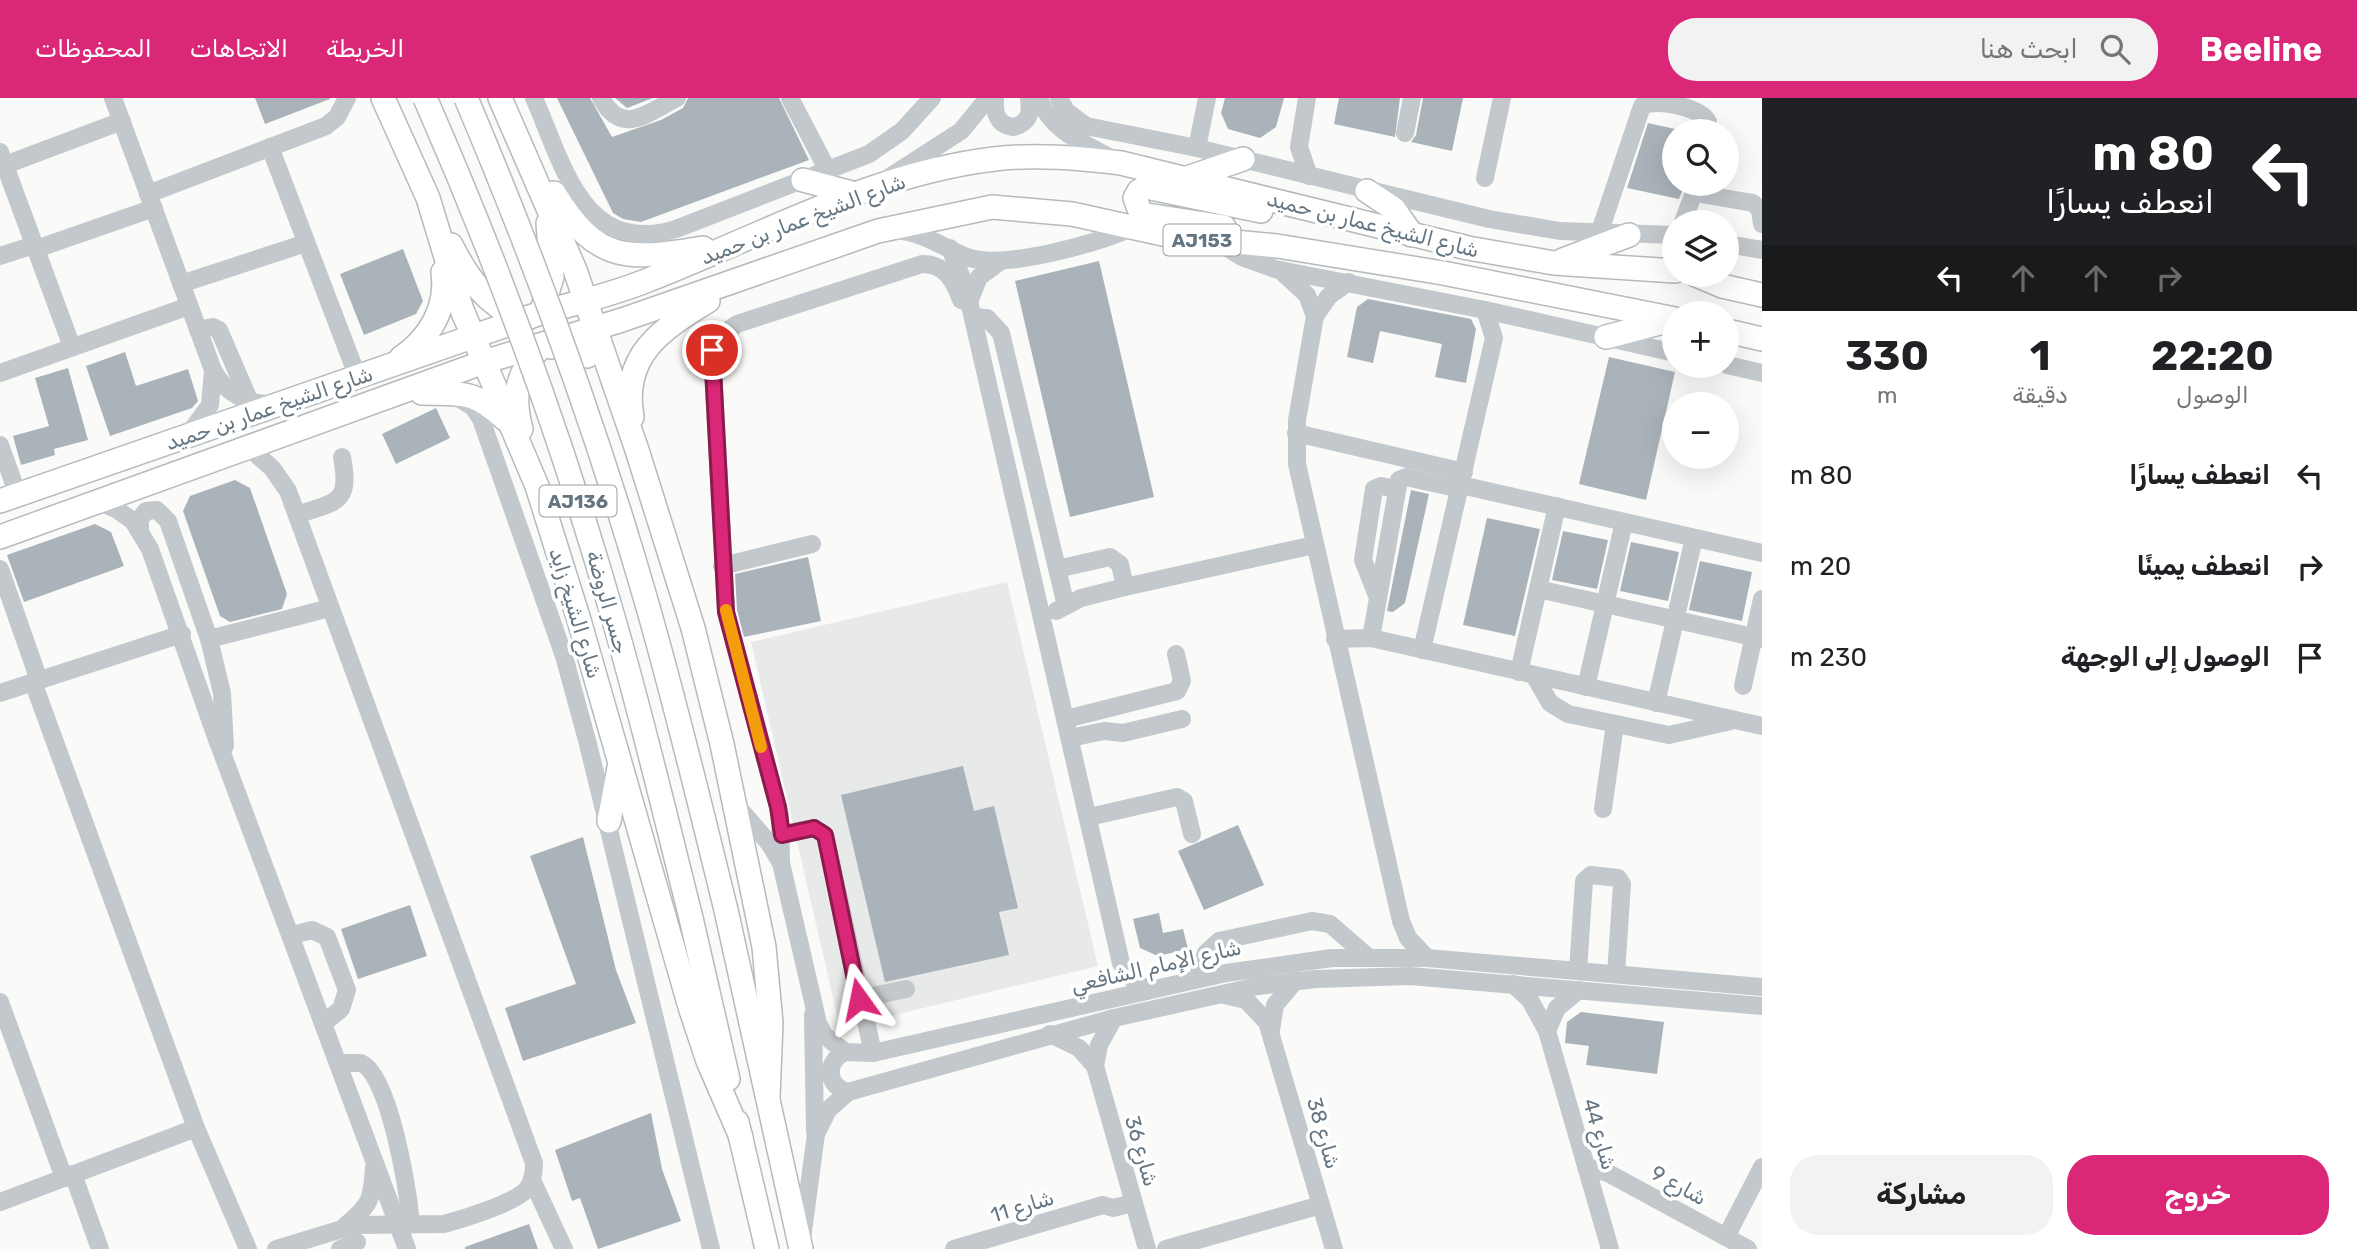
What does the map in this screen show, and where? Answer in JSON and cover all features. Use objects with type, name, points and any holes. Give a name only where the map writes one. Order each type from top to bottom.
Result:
[{"type":"main road","name":"شارع الشيخ زايد","points":[[383,98],[428,198],[452,281],[537,486],[696,1025],[741,1137]]},
{"type":"main road","name":"جسر الروضة","points":[[425,98],[514,317],[572,481],[629,674],[691,918],[741,1137]]},
{"type":"main road","name":"جسر الروضة","points":[[466,98],[538,275],[606,467],[664,663],[726,910],[768,1097]]},
{"type":"main road","points":[[500,98],[566,248],[582,319],[587,356]]},
{"type":"main road","points":[[511,123],[569,218],[591,240],[605,248],[637,256],[734,243]]},
{"type":"main road","points":[[390,366],[425,335],[437,317],[444,295],[439,257],[403,145]]},
{"type":"main road","name":"شارع الشيخ عمار بن حميد","points":[[0,537],[484,362],[542,346],[582,319],[611,294],[864,191],[963,163],[1064,156],[1121,163],[1412,235],[1554,262],[1662,270]]},
{"type":"main road","points":[[1187,178],[1242,159]]},
{"type":"main road","points":[[803,180],[864,191]]},
{"type":"main road","points":[[1277,246],[1269,237],[1252,231],[1141,214],[1135,207],[1135,198],[1139,191],[1146,187],[1252,211],[1284,204]]},
{"type":"main road","points":[[1367,191],[1394,209],[1412,235]]},
{"type":"main road","points":[[428,198],[460,263],[489,300],[503,310],[534,317],[582,319]]},
{"type":"main road","points":[[509,354],[534,317],[552,277],[550,238],[543,200]]},
{"type":"main road","name":"شارع الشيخ عمار بن حميد","points":[[9,498],[534,317],[582,319],[736,280],[878,230],[992,207],[1072,215],[1218,242],[1277,246],[1443,273],[1662,316]]},
{"type":"main road","points":[[1554,262],[1629,235]]},
{"type":"main road","points":[[1739,276],[1762,279]]},
{"type":"main road","points":[[489,300],[511,303],[528,299],[543,289],[552,277]]},
{"type":"main road","points":[[637,450],[631,393],[640,358],[665,327],[736,280]]},
{"type":"main road","points":[[1726,287],[1762,295]]},
{"type":"main road","points":[[582,319],[637,450],[693,628],[741,811],[764,947],[771,1023],[768,1097],[801,1247]]},
{"type":"main road","points":[[1739,320],[1762,325]]},
{"type":"main road","points":[[1606,337],[1662,322]]},
{"type":"main road","points":[[1739,334],[1762,340]]},
{"type":"main road","points":[[537,486],[517,404],[519,375],[542,346],[566,342],[579,346],[599,379],[618,400]]},
{"type":"main road","points":[[401,393],[457,392],[477,397],[511,425]]},
{"type":"main road","points":[[609,821],[620,765]]},
{"type":"main road","points":[[741,1137],[767,1249]]},
{"type":"street","points":[[113,98],[213,370],[228,390],[250,402],[282,403]]},
{"type":"street","points":[[0,256],[35,247],[151,201],[270,147],[326,126],[337,117],[347,98]]},
{"type":"street","points":[[534,98],[582,202],[596,218],[614,230],[635,236],[656,236],[869,154],[886,144],[932,98]]},
{"type":"street","points":[[601,98],[611,114],[620,120],[630,120],[677,98]]},
{"type":"street","points":[[790,98],[828,171]]},
{"type":"street","points":[[864,191],[961,131],[988,98]]},
{"type":"street","points":[[995,98],[995,114],[999,121],[1014,127],[1028,119],[1029,98]]},
{"type":"street","points":[[1039,98],[1050,118],[1061,130],[1121,163]]},
{"type":"street","points":[[1059,98],[1066,111],[1086,126],[1197,148],[1367,191],[1513,224],[1599,234],[1662,235]]},
{"type":"street","points":[[1197,148],[1207,98]]},
{"type":"street","points":[[1307,98],[1299,139],[1300,158],[1309,176]]},
{"type":"street","points":[[1405,133],[1412,98]]},
{"type":"street","points":[[1485,178],[1502,98]]},
{"type":"street","points":[[1599,234],[1642,106],[1652,101],[1700,113],[1706,119]]},
{"type":"street","points":[[72,347],[2,158],[122,121]]},
{"type":"street","points":[[1274,167],[1299,139]]},
{"type":"street","points":[[270,147],[358,378]]},
{"type":"street","points":[[1726,196],[1753,203],[1760,210],[1762,224]]},
{"type":"street","points":[[878,230],[915,233],[969,257],[1001,261],[1085,244],[1132,228]]},
{"type":"street","points":[[1218,242],[1242,257],[1275,269],[1519,317],[1662,350]]},
{"type":"street","points":[[181,284],[306,243]]},
{"type":"street","points":[[1739,246],[1762,250]]},
{"type":"street","points":[[950,248],[971,309],[1121,963],[1129,976],[1147,991]]},
{"type":"street","points":[[971,309],[979,277],[1001,261]]},
{"type":"street","points":[[816,1134],[828,1110],[848,1092],[836,1086],[830,1073],[834,1060],[845,1052],[824,1035],[813,1009],[781,863],[782,835],[778,807],[735,655],[722,566],[712,361],[712,350],[721,335],[737,324],[922,264],[937,265],[944,270],[955,284],[961,300],[987,318],[1001,333],[1066,606]]},
{"type":"street","points":[[1275,269],[1300,286],[1315,316]]},
{"type":"street","points":[[1349,282],[1329,296],[1315,316],[1296,433],[1297,464],[1401,921],[1408,938],[1427,958]]},
{"type":"street","points":[[0,373],[189,306]]},
{"type":"street","points":[[1422,650],[1494,338],[1485,310]]},
{"type":"street","points":[[1494,338],[1519,317]]},
{"type":"street","points":[[198,330],[213,327],[219,330],[250,402]]},
{"type":"street","points":[[1739,368],[1762,373]]},
{"type":"street","points":[[179,441],[204,416],[213,394],[213,370]]},
{"type":"street","points":[[430,394],[458,397],[473,407],[481,419],[564,656],[609,821],[711,1249]]},
{"type":"street","points":[[1296,433],[1462,482],[1762,553]]},
{"type":"street","points":[[0,445],[9,498]]},
{"type":"street","points":[[247,446],[281,479],[297,515],[531,1155],[532,1180],[564,1249]]},
{"type":"street","points":[[297,515],[335,501],[343,494],[346,480],[342,457]]},
{"type":"street","points":[[1371,638],[1396,489],[1403,477],[1462,482]]},
{"type":"street","points":[[96,501],[125,514],[140,530],[182,634],[374,1160],[404,1223]]},
{"type":"street","points":[[1557,506],[1538,589],[1526,673],[1550,703],[1562,711],[1669,735],[1735,720]]},
{"type":"street","points":[[140,530],[140,519],[146,511],[157,510],[165,516],[209,639],[222,693],[224,753]]},
{"type":"street","points":[[1586,687],[1624,522]]},
{"type":"street","points":[[1656,703],[1694,538]]},
{"type":"street","points":[[722,566],[812,544]]},
{"type":"street","points":[[1043,614],[1081,598],[1314,545]]},
{"type":"street","points":[[1057,569],[1114,558],[1120,564],[1125,587]]},
{"type":"street","points":[[0,569],[36,681],[196,1128],[248,1249]]},
{"type":"street","points":[[1538,589],[1758,638]]},
{"type":"street","points":[[1743,686],[1758,638],[1762,599]]},
{"type":"street","points":[[209,639],[330,608]]},
{"type":"street","points":[[0,693],[182,634]]},
{"type":"street","points":[[1335,639],[1371,638],[1762,726]]},
{"type":"street","points":[[1066,719],[1177,691],[1182,681],[1176,654]]},
{"type":"street","points":[[1070,738],[1104,731],[1123,733],[1182,719]]},
{"type":"street","points":[[1604,809],[1615,724]]},
{"type":"street","points":[[1089,817],[1177,797],[1184,801],[1192,834]]},
{"type":"street","points":[[741,811],[778,807]]},
{"type":"street","points":[[741,811],[769,843],[781,863]]},
{"type":"street","points":[[782,835],[814,828],[825,835],[873,1053]]},
{"type":"street","points":[[1578,971],[1584,881],[1591,875],[1618,878],[1622,884],[1616,974]]},
{"type":"street","points":[[1197,979],[1206,953],[1219,941],[1312,921],[1330,924],[1374,956],[1393,945],[1401,921]]},
{"type":"street","points":[[292,935],[312,930],[327,937],[347,990],[341,1009],[324,1023]]},
{"type":"street","name":"شارع الإمام الشافعي","points":[[845,1052],[873,1053],[1197,979],[1284,963],[1374,956],[1427,958],[1762,987]]},
{"type":"street","points":[[1105,1001],[1115,987],[1121,963]]},
{"type":"street","name":"شارع الإمام الشافعي","points":[[848,1092],[1114,1018],[1295,981],[1379,975],[1762,1006]]},
{"type":"street","points":[[1271,1030],[1275,1005],[1295,981]]},
{"type":"street","name":"شارع 44","points":[[1513,984],[1530,1000],[1547,1031],[1610,1249]]},
{"type":"street","points":[[859,999],[906,989]]},
{"type":"street","points":[[1547,1031],[1557,1009],[1579,990]]},
{"type":"street","name":"شارع 38","points":[[1221,994],[1246,1000],[1256,1007],[1271,1030],[1334,1249]]},
{"type":"street","points":[[0,1002],[8,1047],[100,1249]]},
{"type":"street","points":[[801,1247],[816,1134],[813,1009]]},
{"type":"street","points":[[1095,1066],[1099,1045],[1114,1018]]},
{"type":"street","points":[[1050,1034],[1079,1048],[1095,1066]]},
{"type":"street","points":[[339,1063],[361,1063],[375,1076],[404,1163],[407,1249]]},
{"type":"street","name":"شارع 36","points":[[1095,1066],[1147,1249]]},
{"type":"street","points":[[0,1202],[196,1128]]},
{"type":"street","points":[[276,1249],[315,1243],[364,1211],[370,1201],[374,1160]]},
{"type":"street","name":"شارع 9","points":[[1586,1167],[1603,1170],[1748,1249]]},
{"type":"street","points":[[1726,1237],[1762,1167]]},
{"type":"street","points":[[343,1227],[404,1223],[444,1224],[521,1195],[532,1180]]},
{"type":"street","name":"شارع 11","points":[[954,1249],[982,1245],[1103,1205],[1109,1197],[1131,1197]]},
{"type":"street","points":[[1166,1249],[1321,1205]]},
{"type":"street","points":[[340,1249],[357,1242]]},
{"type":"shaded area","points":[[1007,582],[1098,966],[840,1028],[751,642]]},
{"type":"building","points":[[255,98],[330,98],[330,99],[265,124]]},
{"type":"building","points":[[557,98],[590,98],[612,137],[661,120],[683,108],[688,98],[779,98],[809,160],[641,222],[623,219],[613,213]]},
{"type":"building","points":[[615,98],[653,98],[627,108]]},
{"type":"building","points":[[1225,98],[1284,98],[1276,127],[1260,138],[1228,129],[1221,113]]},
{"type":"building","points":[[1339,98],[1400,98],[1395,137],[1334,124]]},
{"type":"building","points":[[1423,98],[1463,98],[1452,151],[1411,142],[1416,135]]},
{"type":"building","points":[[1648,123],[1662,126],[1662,195],[1627,188]]},
{"type":"building","points":[[403,249],[423,301],[416,314],[364,335],[340,274]]},
{"type":"building","points":[[1099,261],[1154,497],[1070,517],[1015,281]]},
{"type":"building","points":[[1368,299],[1471,319],[1476,329],[1466,383],[1435,377],[1442,344],[1380,331],[1373,363],[1347,357],[1357,307]]},
{"type":"building","points":[[125,352],[136,386],[188,369],[198,401],[192,408],[110,436],[86,366]]},
{"type":"building","points":[[1609,357],[1662,369],[1662,378],[1674,378],[1670,392],[1662,392],[1662,429],[1646,500],[1579,484]]},
{"type":"building","points":[[68,368],[88,440],[54,449],[55,455],[21,465],[13,436],[49,426],[35,378]]},
{"type":"building","points":[[436,408],[450,438],[396,464],[382,434]]},
{"type":"building","points":[[235,480],[250,488],[287,594],[282,609],[230,622],[220,616],[183,511],[190,496]]},
{"type":"building","points":[[1411,490],[1429,494],[1405,603],[1393,612],[1387,611]]},
{"type":"building","points":[[1487,518],[1540,529],[1515,636],[1463,625]]},
{"type":"building","points":[[95,524],[111,532],[124,566],[24,602],[7,555]]},
{"type":"building","points":[[1563,531],[1608,540],[1597,589],[1552,580]]},
{"type":"building","points":[[1631,542],[1679,552],[1668,601],[1620,591]]},
{"type":"building","points":[[808,557],[821,621],[744,637],[737,610],[735,574]]},
{"type":"building","points":[[1700,561],[1752,572],[1742,621],[1689,610]]},
{"type":"building","points":[[963,766],[974,811],[994,806],[1018,908],[999,912],[1009,955],[885,982],[841,795]]},
{"type":"building","points":[[1238,825],[1264,885],[1204,910],[1178,851]]},
{"type":"building","points":[[583,837],[616,970],[636,1023],[523,1061],[505,1008],[576,984],[530,856]]},
{"type":"building","points":[[410,905],[427,956],[358,979],[341,929]]},
{"type":"building","points":[[1159,913],[1163,933],[1183,929],[1188,949],[1158,956],[1140,948],[1133,919]]},
{"type":"building","points":[[1581,1012],[1664,1022],[1657,1074],[1586,1065],[1589,1046],[1565,1043],[1567,1022]]},
{"type":"building","points":[[651,1113],[662,1169],[681,1221],[598,1249],[580,1198],[572,1201],[555,1150]]},
{"type":"building","points":[[529,1224],[538,1249],[465,1249],[465,1247]]},
{"type":"slow traffic","points":[[726,610],[735,655],[761,747]]},
{"type":"route","points":[[712,350],[723,589],[735,655],[780,814],[782,835],[819,828],[825,835],[859,999]]}]
